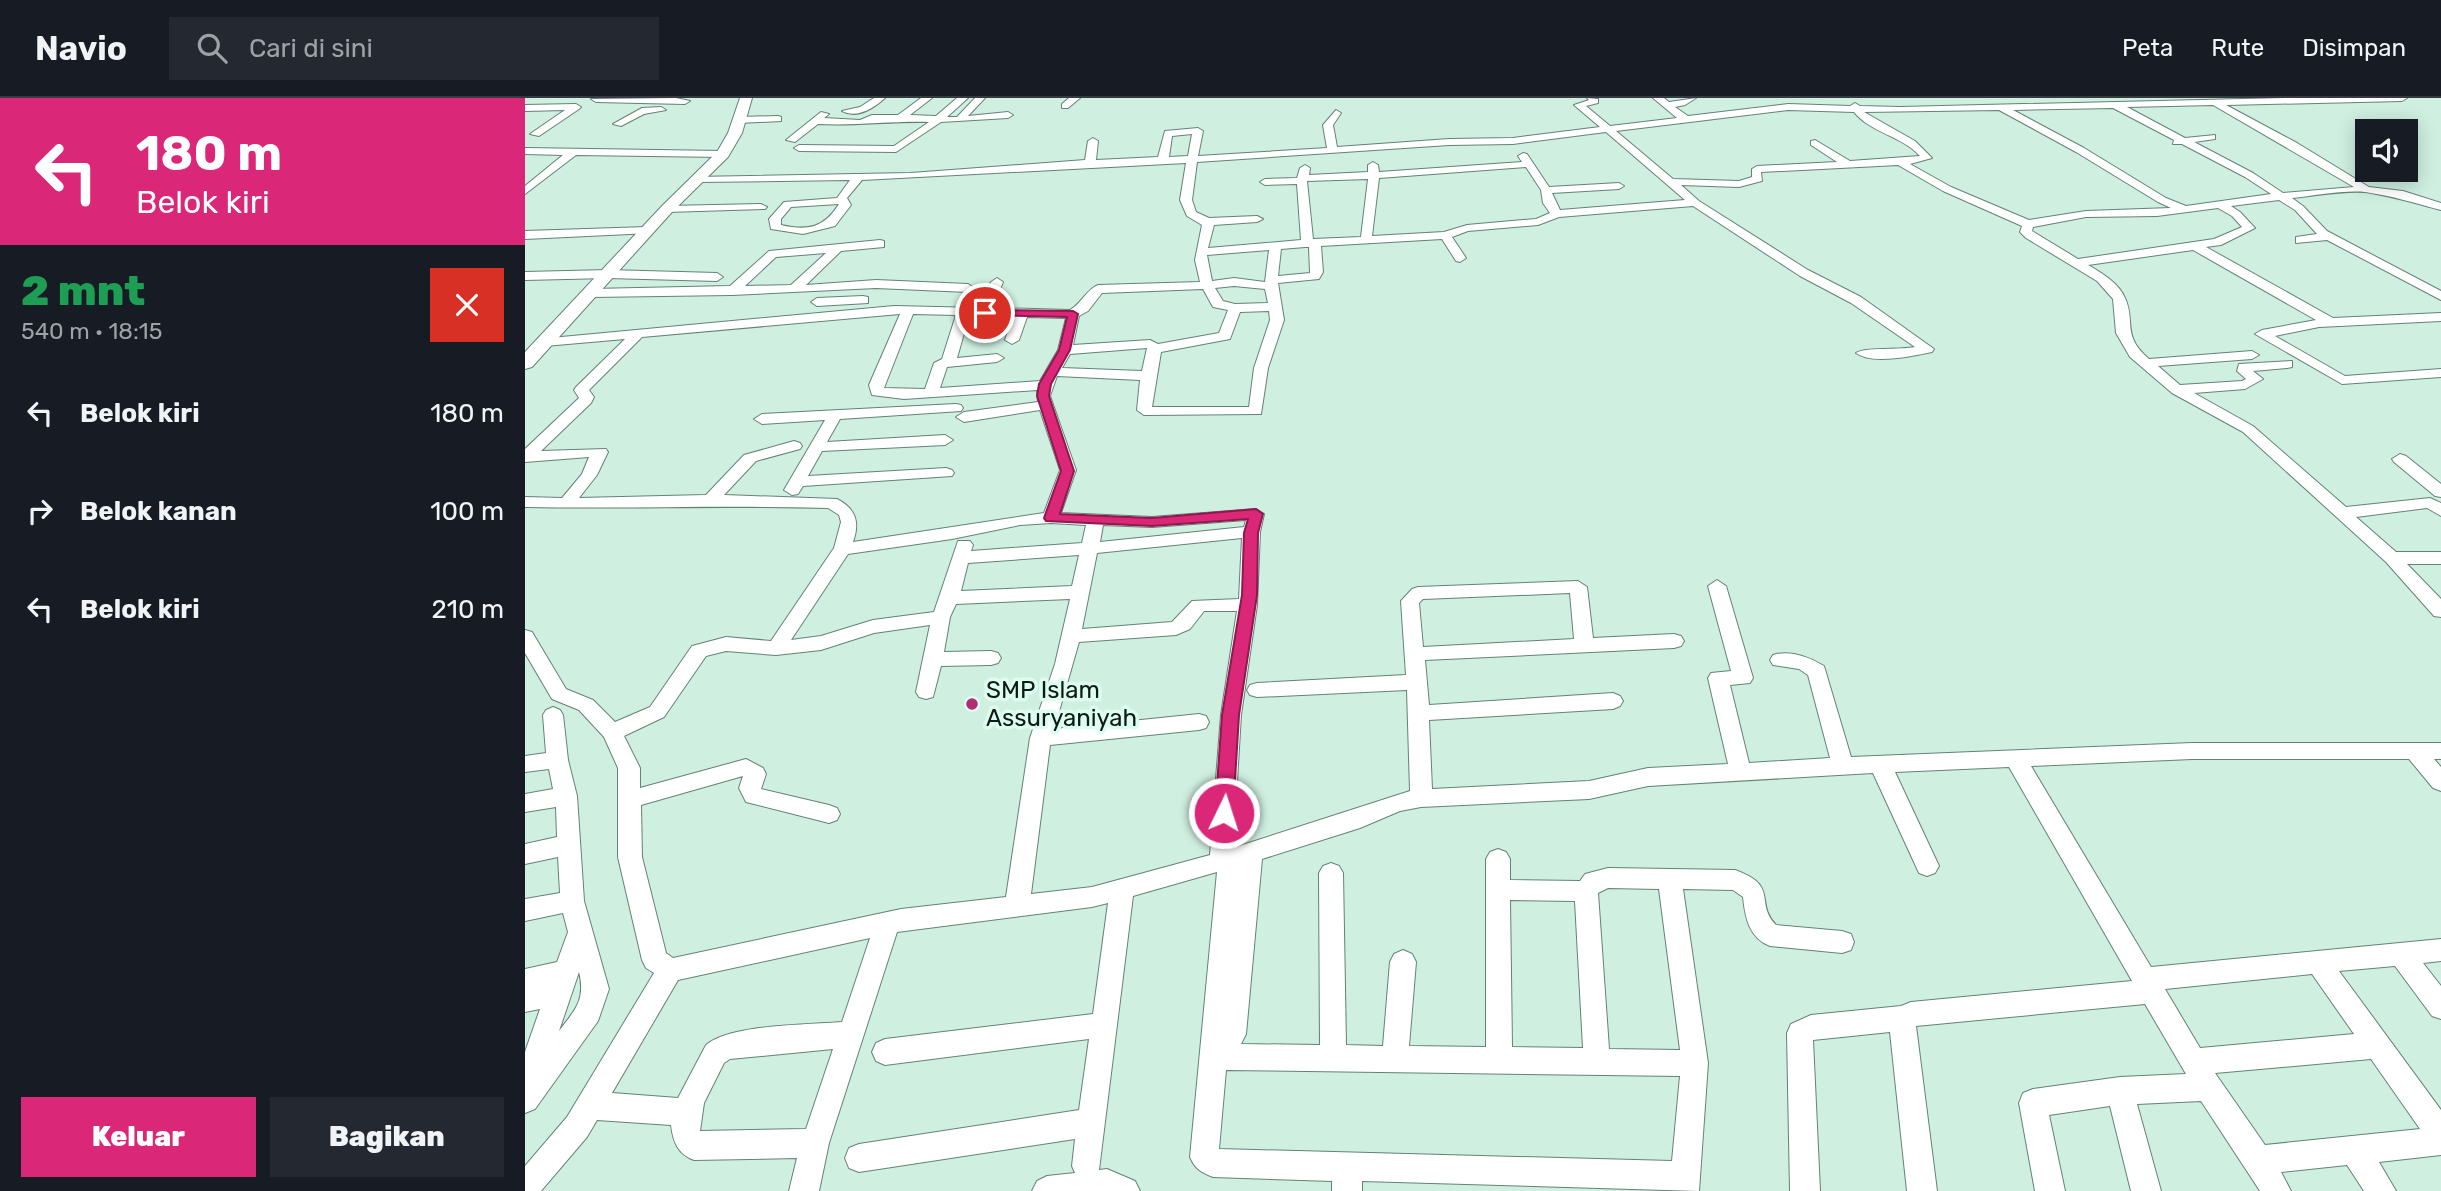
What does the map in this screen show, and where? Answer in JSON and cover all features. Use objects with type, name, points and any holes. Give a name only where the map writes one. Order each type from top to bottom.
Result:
[{"type":"main road","points":[[525,363],[667,209],[723,154],[746,98]]},
{"type":"street","points":[[900,118],[927,98]]},
{"type":"street","points":[[854,159],[877,150],[947,98]]},
{"type":"street","points":[[799,145],[842,149],[898,148],[938,120],[963,98]]},
{"type":"street","points":[[960,119],[980,98]]},
{"type":"street","points":[[1065,106],[1075,98]]},
{"type":"street","points":[[1592,98],[1595,101],[1579,105],[1695,202],[1804,273],[1856,300],[1927,349],[1894,355],[1863,353]]},
{"type":"street","points":[[1658,98],[1685,119]]},
{"type":"street","points":[[1668,105],[1692,98]]},
{"type":"street","points":[[1777,98],[1788,107]]},
{"type":"street","points":[[1673,182],[1739,184],[1759,179],[1755,174],[1757,169],[1900,162],[1927,158],[1856,108],[1849,98]]},
{"type":"street","points":[[698,179],[911,176],[1090,163],[1308,154],[1513,141],[1788,107],[1894,109],[2002,104],[2114,105],[2402,98]]},
{"type":"street","points":[[525,107],[593,100],[687,99]]},
{"type":"street","points":[[577,110],[668,110],[687,99]]},
{"type":"street","points":[[844,101],[878,99]]},
{"type":"street","points":[[838,111],[860,111],[878,99]]},
{"type":"street","points":[[534,136],[593,100]]},
{"type":"street","points":[[2215,103],[2293,145],[2365,189],[2378,193],[2403,194],[2441,207]]},
{"type":"street","points":[[2002,104],[2162,200],[2185,210]]},
{"type":"street","points":[[2114,105],[2241,170],[2299,208],[2315,227],[2329,236],[2441,296]]},
{"type":"street","points":[[525,107],[576,107],[534,136],[525,149],[546,152],[723,154]]},
{"type":"street","points":[[979,117],[988,108]]},
{"type":"street","points":[[1882,127],[1904,122],[1894,109]]},
{"type":"street","points":[[618,124],[642,111]]},
{"type":"street","points":[[1333,152],[1328,125],[1336,113]]},
{"type":"street","points":[[799,145],[821,118],[861,123],[883,118],[938,120],[1008,115]]},
{"type":"street","points":[[842,149],[883,118]]},
{"type":"street","points":[[739,120],[778,119]]},
{"type":"street","points":[[535,121],[555,120]]},
{"type":"street","points":[[799,145],[848,122]]},
{"type":"street","points":[[1163,159],[1168,133],[1198,131],[1195,158],[1187,186],[1191,214],[1207,222],[1257,219]]},
{"type":"street","points":[[2159,144],[2211,137]]},
{"type":"street","points":[[1090,163],[1093,141]]},
{"type":"street","points":[[1513,141],[1546,191],[1549,203],[1557,214]]},
{"type":"street","points":[[1815,143],[1846,163]]},
{"type":"street","points":[[1366,241],[1374,176],[1370,149]]},
{"type":"street","points":[[1922,152],[1940,149]]},
{"type":"street","points":[[535,160],[546,152]]},
{"type":"street","points":[[525,191],[573,152]]},
{"type":"street","points":[[545,342],[908,307],[961,308],[985,313],[1073,314],[1083,308],[1098,289],[1234,282],[1272,283],[1315,276],[1317,272],[1302,180],[1308,154]]},
{"type":"street","points":[[1900,162],[1947,189],[2028,224],[2104,212],[2137,214],[2185,210],[2281,196],[2365,189]]},
{"type":"street","points":[[809,176],[843,163]]},
{"type":"street","points":[[1265,182],[1529,164]]},
{"type":"street","points":[[841,201],[859,176]]},
{"type":"street","points":[[717,208],[752,178]]},
{"type":"street","points":[[1546,191],[1619,186]]},
{"type":"street","points":[[841,201],[845,205],[831,224],[824,228],[787,231],[775,227],[775,219],[788,204],[841,201]]},
{"type":"street","points":[[1202,252],[1445,235],[1467,229],[1538,222],[1557,214],[1695,202]]},
{"type":"street","points":[[2075,262],[2217,242],[2249,228],[2236,214],[2219,204]]},
{"type":"street","points":[[667,209],[761,207]]},
{"type":"street","points":[[1207,222],[1209,229],[1202,252],[1206,285],[1218,304],[1235,308],[1275,307]]},
{"type":"street","points":[[2028,224],[2028,234],[2101,278],[2119,298],[2123,333],[2135,354],[2177,390],[2248,429],[2392,558],[2441,611]]},
{"type":"street","points":[[525,235],[647,231]]},
{"type":"street","points":[[1445,235],[1460,258]]},
{"type":"street","points":[[2300,240],[2329,236]]},
{"type":"street","points":[[732,291],[773,254],[880,244]]},
{"type":"street","points":[[1155,349],[1144,410],[1256,411],[1261,368],[1277,320],[1272,283],[1275,246]]},
{"type":"street","points":[[2195,246],[2330,322]]},
{"type":"street","points":[[795,289],[839,247]]},
{"type":"street","points":[[2360,253],[2375,251]]},
{"type":"street","points":[[525,276],[608,274],[717,277]]},
{"type":"street","points":[[985,313],[997,282]]},
{"type":"street","points":[[592,293],[970,283],[948,363]]},
{"type":"street","points":[[825,288],[817,302],[861,302],[876,284]]},
{"type":"street","points":[[925,286],[908,307],[892,353],[876,385],[877,392],[904,395],[1048,378],[1148,376]]},
{"type":"street","points":[[1155,349],[1225,336],[1235,308]]},
{"type":"street","points":[[1012,340],[1021,314]]},
{"type":"street","points":[[1051,518],[1068,471],[1043,396],[1048,378],[1065,350],[1073,314]]},
{"type":"street","points":[[2441,317],[2330,322],[2262,334],[2342,380],[2441,373]]},
{"type":"street","points":[[2426,318],[2441,331]]},
{"type":"street","points":[[525,457],[586,400],[587,397],[581,390],[637,335]]},
{"type":"street","points":[[1065,350],[1141,343],[1150,344],[1155,349]]},
{"type":"street","points":[[2146,363],[2252,355]]},
{"type":"street","points":[[932,389],[941,363],[997,358]]},
{"type":"street","points":[[2177,390],[2245,385],[2256,379],[2244,370],[2244,367],[2287,363]]},
{"type":"street","points":[[762,419],[960,412],[1046,405]]},
{"type":"street","points":[[786,502],[835,415]]},
{"type":"street","points":[[816,447],[945,440]]},
{"type":"street","points":[[711,500],[750,458],[794,446]]},
{"type":"street","points":[[525,457],[600,452],[589,475],[567,502]]},
{"type":"street","points":[[2400,459],[2438,500]]},
{"type":"street","points":[[797,481],[946,474]]},
{"type":"street","points":[[525,502],[612,504],[711,500],[831,503],[844,509],[850,526],[842,549],[808,596],[776,648]]},
{"type":"street","points":[[2341,513],[2438,500]]},
{"type":"street","points":[[842,549],[967,531],[993,524],[1051,518],[1152,522],[1256,514],[1251,533],[1248,605],[1231,715],[1234,858],[1203,1157],[1213,1163],[1347,1179],[1685,1183],[1695,1063],[1669,879]]},
{"type":"street","points":[[1017,907],[1040,738],[1072,636],[1096,518]]},
{"type":"street","points":[[926,692],[941,617],[950,598],[967,531]]},
{"type":"street","points":[[960,558],[1251,533]]},
{"type":"street","points":[[2392,558],[2441,558]]},
{"type":"street","points":[[1717,586],[1743,678],[1718,678],[1741,772]]},
{"type":"street","points":[[1421,798],[1419,713],[1410,601],[1418,593],[1578,587],[1584,644]]},
{"type":"street","points":[[950,598],[1082,592]]},
{"type":"street","points":[[1072,636],[1176,628],[1183,624],[1199,605],[1248,605]]},
{"type":"street","points":[[612,732],[657,712],[699,651],[705,647],[744,645],[776,648],[821,643],[873,627],[941,617]]},
{"type":"street","points":[[525,637],[559,694],[586,705],[612,732],[629,768],[630,858],[655,960],[670,970],[887,924],[1092,897],[1234,858],[1397,803],[1421,798],[1589,790],[1648,777],[2015,758],[2192,751],[2441,751]]},
{"type":"street","points":[[1415,654],[1674,641]]},
{"type":"street","points":[[934,659],[991,658]]},
{"type":"street","points":[[1780,660],[1804,663],[1817,671],[1843,766]]},
{"type":"street","points":[[1257,690],[1417,682]]},
{"type":"street","points":[[1419,713],[1613,701]]},
{"type":"street","points":[[526,1088],[589,1012],[596,989],[572,901],[566,796],[557,760],[553,715]]},
{"type":"street","points":[[1040,738],[1199,722]]},
{"type":"street","points":[[2414,751],[2441,782]]},
{"type":"street","points":[[2015,758],[2208,1087],[2276,1191]]},
{"type":"street","points":[[525,765],[557,760]]},
{"type":"street","points":[[1881,766],[1927,866]]},
{"type":"street","points":[[628,800],[746,767],[753,769],[755,774],[750,788],[754,796],[829,814]]},
{"type":"street","points":[[525,803],[566,796]]},
{"type":"street","points":[[525,853],[567,845]]},
{"type":"street","points":[[1498,859],[1499,1061]]},
{"type":"street","points":[[1331,873],[1333,1059]]},
{"type":"street","points":[[1597,1062],[1586,891],[1593,881],[1608,878],[1735,880],[1749,885],[1756,896],[1759,923],[1770,935],[1842,942]]},
{"type":"street","points":[[1086,1166],[1122,889]]},
{"type":"street","points":[[1498,890],[1586,891]]},
{"type":"street","points":[[525,910],[572,901]]},
{"type":"street","points":[[804,1191],[815,1143],[887,924]]},
{"type":"street","points":[[526,1088],[581,930]]},
{"type":"street","points":[[1805,1191],[1800,1032],[1811,1028],[1902,1018],[1911,1014],[2317,961],[2441,950]]},
{"type":"street","points":[[2400,953],[2441,1007]]},
{"type":"street","points":[[2317,961],[2441,1134]]},
{"type":"street","points":[[1395,1059],[1403,962]]},
{"type":"street","points":[[525,1188],[577,1127],[591,1106],[670,970]]},
{"type":"street","points":[[525,981],[561,982]]},
{"type":"street","points":[[525,1000],[561,982]]},
{"type":"street","points":[[1902,1018],[1922,1191]]},
{"type":"street","points":[[885,1052],[1104,1025]]},
{"type":"street","points":[[815,1143],[694,1146],[689,1140],[684,1112],[715,1054],[721,1049],[732,1045],[852,1034]]},
{"type":"street","points":[[2195,1062],[2377,1045]]},
{"type":"street","points":[[1214,1057],[1695,1063]]},
{"type":"street","points":[[2050,1191],[2033,1103],[2120,1091],[2208,1087]]},
{"type":"street","points":[[2120,1091],[2146,1191]]},
{"type":"street","points":[[591,1106],[684,1112]]},
{"type":"street","points":[[859,1158],[1092,1122]]},
{"type":"street","points":[[2258,1160],[2441,1141]]},
{"type":"street","points":[[2354,1150],[2381,1191]]},
{"type":"street","points":[[1047,1191],[1107,1184],[1125,1191]]},
{"type":"place","name":"SMP Islam Assuryaniyah","points":[[972,704]]},
{"type":"route","points":[[985,313],[1073,314],[1065,350],[1045,384],[1043,396],[1068,471],[1051,518],[1152,522],[1256,514],[1251,533],[1249,595],[1231,715],[1224,813]]}]
